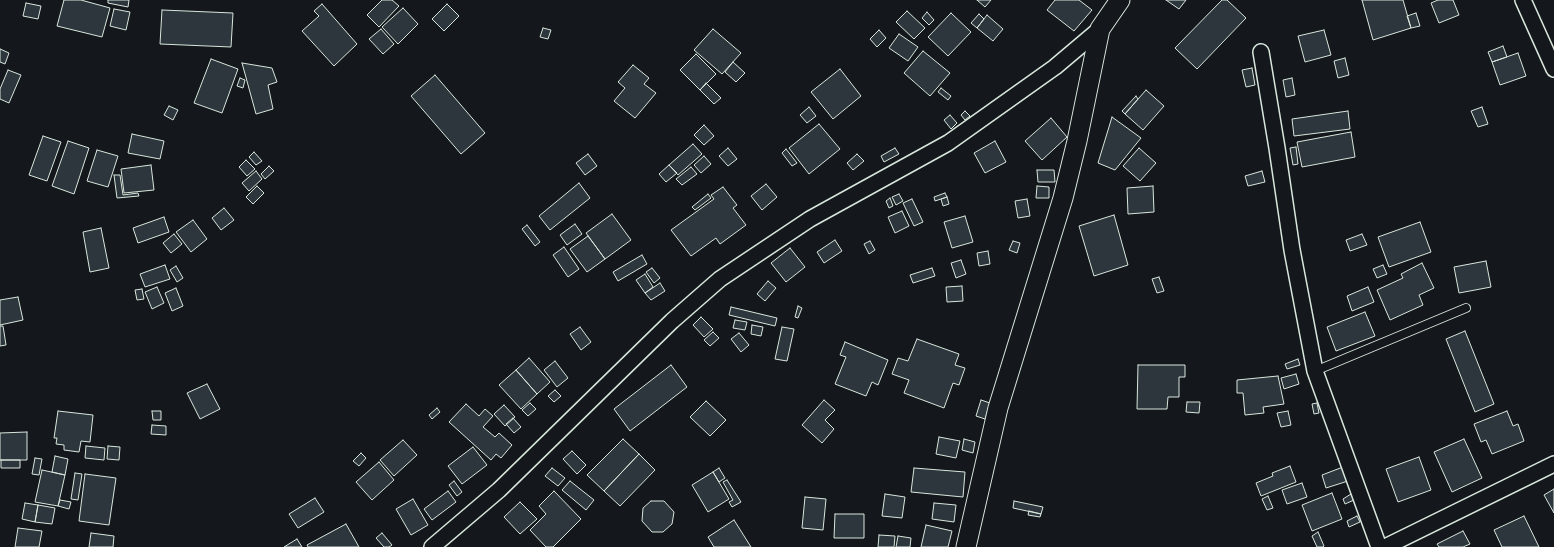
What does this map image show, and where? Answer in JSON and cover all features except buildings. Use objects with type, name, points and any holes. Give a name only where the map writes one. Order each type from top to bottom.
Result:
[{"type":"street","points":[[432,547],[499,490],[672,321],[720,279],[810,219],[948,143],[1055,67],[1100,28],[1120,0]]},
{"type":"street","points":[[1522,0],[1554,69]]},
{"type":"street","points":[[966,547],[998,408],[1063,198],[1077,141],[1100,28]]},
{"type":"street","points":[[1261,52],[1292,250],[1315,371],[1379,547]]},
{"type":"street","points":[[1385,547],[1554,464]]},
{"type":"lane","points":[[1315,371],[1466,308]]}]
